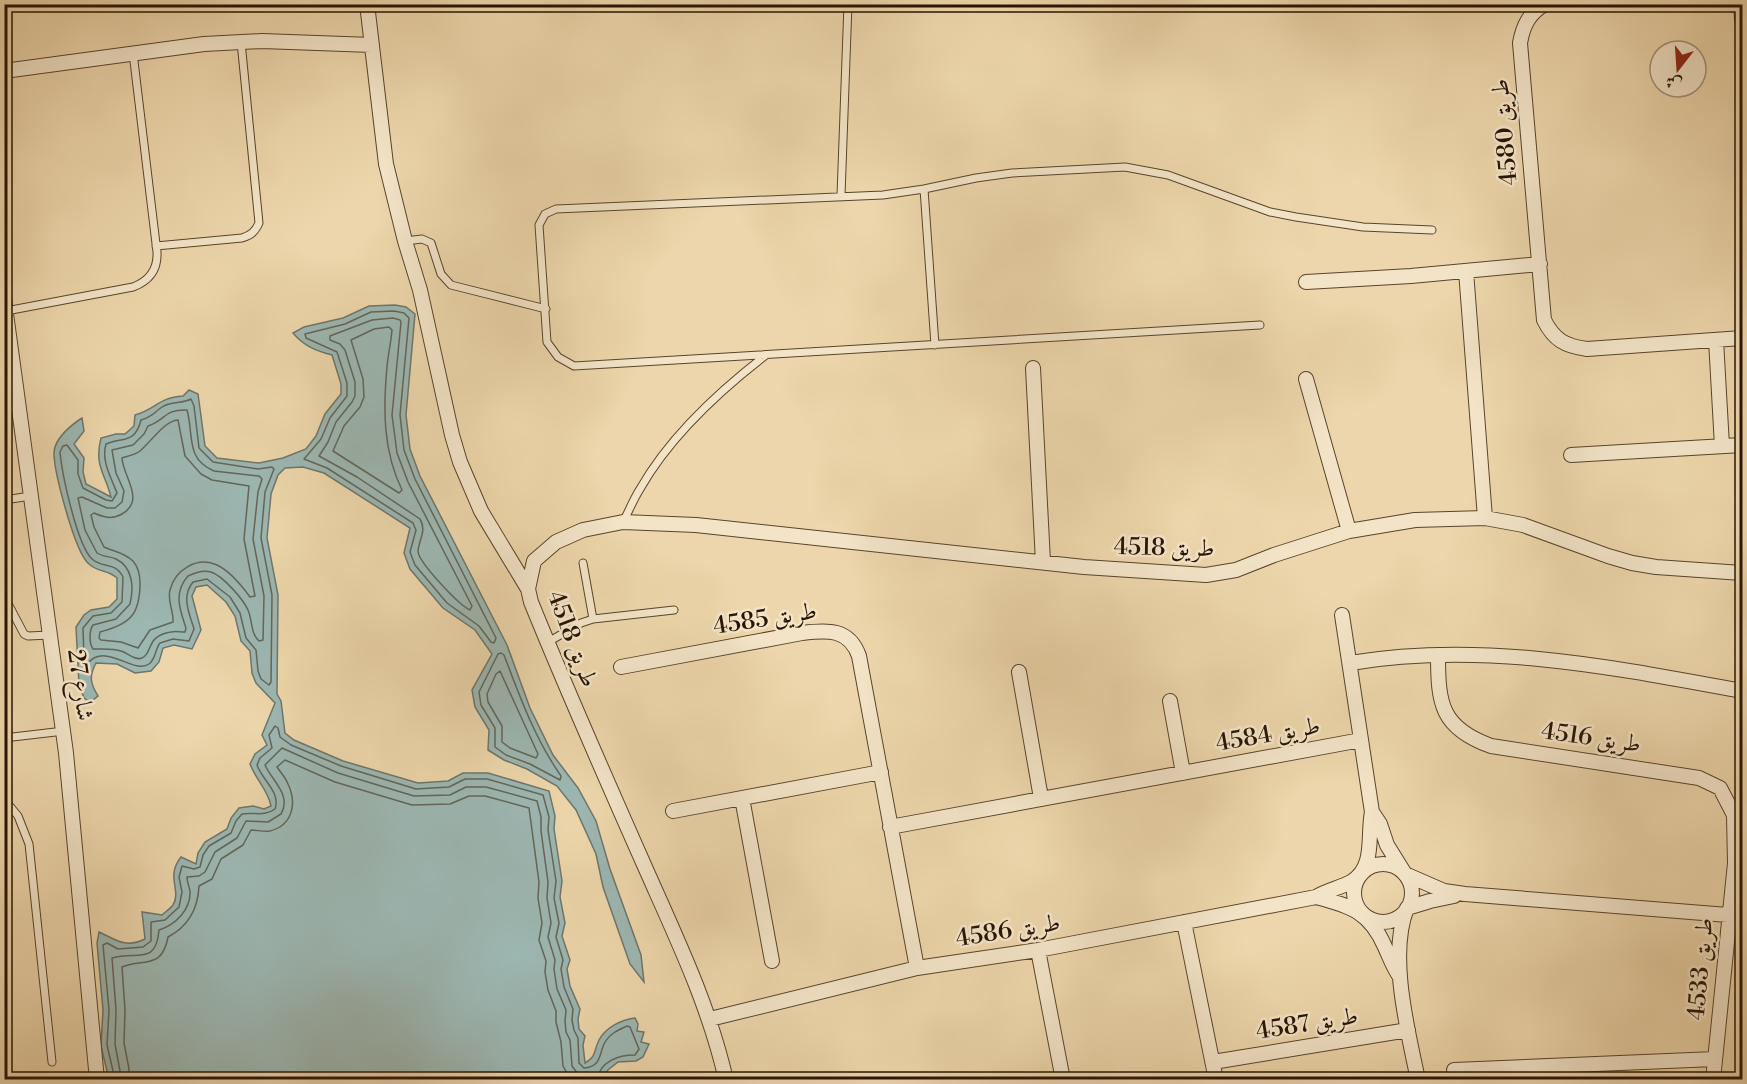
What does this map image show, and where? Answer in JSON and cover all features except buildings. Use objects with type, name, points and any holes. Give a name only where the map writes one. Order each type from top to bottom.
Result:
[{"type":"street","points":[[368,4],[386,164],[405,242],[420,290],[452,435],[460,462],[482,512],[528,590]]},
{"type":"street","name":"طريق 4580","points":[[1545,4],[1528,18],[1522,30],[1520,43],[1544,320],[1550,332],[1559,341],[1572,347],[1587,349],[1743,338]]},
{"type":"street","points":[[1742,4],[1743,19]]},
{"type":"street","points":[[4,71],[204,44],[241,42],[372,45]]},
{"type":"street","points":[[1306,282],[1540,264]]},
{"type":"street","points":[[1466,271],[1485,518]]},
{"type":"street","name":"شارع 27","points":[[5,305],[8,362],[31,496],[64,731],[97,1080]]},
{"type":"street","points":[[1716,340],[1722,446]]},
{"type":"street","points":[[1033,368],[1043,562]]},
{"type":"street","points":[[1306,379],[1349,531]]},
{"type":"street","points":[[1571,455],[1743,445]]},
{"type":"street","name":"طريق 4518","points":[[726,1080],[710,1019],[693,975],[531,602],[528,590],[534,561],[556,542],[583,530],[623,522],[696,525],[1084,567],[1206,575],[1236,570],[1349,531],[1415,520],[1485,518],[1523,525],[1632,563],[1656,567],[1743,573]]},
{"type":"street","points":[[1342,615],[1372,812],[1369,856],[1354,885],[1356,903],[1382,940],[1392,965],[1400,977]]},
{"type":"street","name":"طريق 4585","points":[[621,667],[822,631],[836,632],[856,647],[917,968]]},
{"type":"street","points":[[1350,663],[1374,659],[1438,655],[1499,654],[1639,672],[1743,691]]},
{"type":"street","name":"طريق 4516","points":[[1438,655],[1439,687],[1444,706],[1450,719],[1461,732],[1475,740],[1491,746],[1699,778],[1720,788],[1734,815],[1739,863]]},
{"type":"street","points":[[1018,672],[1041,798]]},
{"type":"street","points":[[1170,701],[1183,773]]},
{"type":"street","name":"طريق 4584","points":[[890,826],[1361,740]]},
{"type":"street","points":[[673,811],[881,772]]},
{"type":"street","points":[[742,798],[772,960]]},
{"type":"street","points":[[1372,812],[1412,891],[1401,924],[1400,977],[1418,1080]]},
{"type":"street","name":"طريق 4533","points":[[1713,1080],[1728,915],[1739,863]]},
{"type":"street","points":[[1358,877],[1364,870],[1381,864],[1390,865],[1444,891],[1728,915]]},
{"type":"street","name":"طريق 4586","points":[[710,1019],[917,968],[1038,950],[1316,897],[1358,877]]},
{"type":"street","points":[[1367,917],[1375,921],[1393,920],[1407,908],[1466,894]]},
{"type":"street","name":"طريق 4586","points":[[1316,897],[1342,904],[1367,917]]},
{"type":"street","points":[[1184,921],[1216,1080]]},
{"type":"street","points":[[1038,950],[1063,1080]]},
{"type":"street","name":"طريق 4587","points":[[1213,1062],[1408,1030]]},
{"type":"street","points":[[1454,1070],[1715,1059]]},
{"type":"lane","points":[[841,195],[848,4]]},
{"type":"lane","points":[[156,246],[242,238],[250,236],[259,223],[241,42]]},
{"type":"lane","points":[[5,305],[140,284],[152,274],[157,260],[156,246],[133,53]]},
{"type":"lane","points":[[1260,325],[574,366],[565,363],[551,350],[546,333],[539,225],[545,214],[556,209],[883,195],[1012,173],[1125,167],[1177,177],[1245,203],[1296,217],[1363,227],[1432,230]]},
{"type":"lane","points":[[924,189],[935,345]]},
{"type":"lane","points":[[405,242],[422,239],[431,243],[441,274],[451,285],[546,309]]},
{"type":"lane","points":[[623,522],[640,489],[676,438],[719,394],[766,355]]},
{"type":"lane","points":[[4,500],[31,496]]},
{"type":"lane","points":[[583,563],[592,619]]},
{"type":"lane","points":[[4,596],[24,634],[28,636],[51,635]]},
{"type":"lane","points":[[548,642],[580,623],[592,619],[674,610]]},
{"type":"lane","points":[[4,738],[64,731]]},
{"type":"lane","points":[[4,800],[18,816],[29,844],[52,1062]]},
{"type":"water","points":[[369,306],[406,307],[415,314],[406,415],[410,449],[420,476],[507,645],[530,708],[553,755],[578,788],[596,821],[610,869],[641,955],[644,982],[630,964],[603,887],[596,854],[576,810],[557,786],[488,750],[489,730],[475,707],[472,690],[492,654],[475,630],[443,608],[410,569],[404,553],[410,528],[324,473],[303,467],[285,468],[278,475],[271,494],[267,538],[278,595],[277,694],[281,701],[285,733],[294,740],[343,761],[418,783],[448,781],[463,773],[488,773],[549,791],[555,816],[554,829],[562,881],[560,897],[565,923],[562,936],[570,960],[567,969],[570,986],[580,1009],[579,1029],[585,1036],[583,1045],[585,1063],[593,1056],[599,1040],[606,1031],[624,1020],[635,1018],[638,1024],[637,1031],[644,1032],[641,1042],[649,1044],[643,1057],[636,1061],[618,1062],[601,1079],[104,1079],[107,1071],[101,1046],[103,1010],[97,943],[99,932],[126,943],[145,939],[142,912],[162,915],[173,905],[176,894],[174,871],[181,857],[196,864],[198,853],[205,842],[227,829],[231,818],[239,808],[253,806],[264,809],[271,806],[250,764],[255,754],[267,745],[262,735],[275,703],[256,683],[252,673],[250,651],[241,641],[235,616],[226,602],[207,585],[196,587],[192,596],[201,630],[192,649],[174,645],[163,648],[159,662],[151,671],[135,673],[117,664],[96,663],[91,680],[98,696],[90,702],[84,698],[79,684],[76,627],[84,615],[91,610],[109,607],[117,599],[117,578],[110,573],[96,569],[83,557],[61,494],[55,463],[55,448],[64,433],[82,418],[84,431],[74,444],[84,458],[83,472],[86,484],[111,497],[101,469],[99,448],[101,438],[125,434],[134,426],[135,415],[162,401],[183,396],[189,390],[198,394],[205,446],[217,458],[259,463],[283,458],[306,449],[316,436],[325,414],[341,394],[341,384],[332,355],[311,347],[293,333],[304,327],[343,318]]}]
